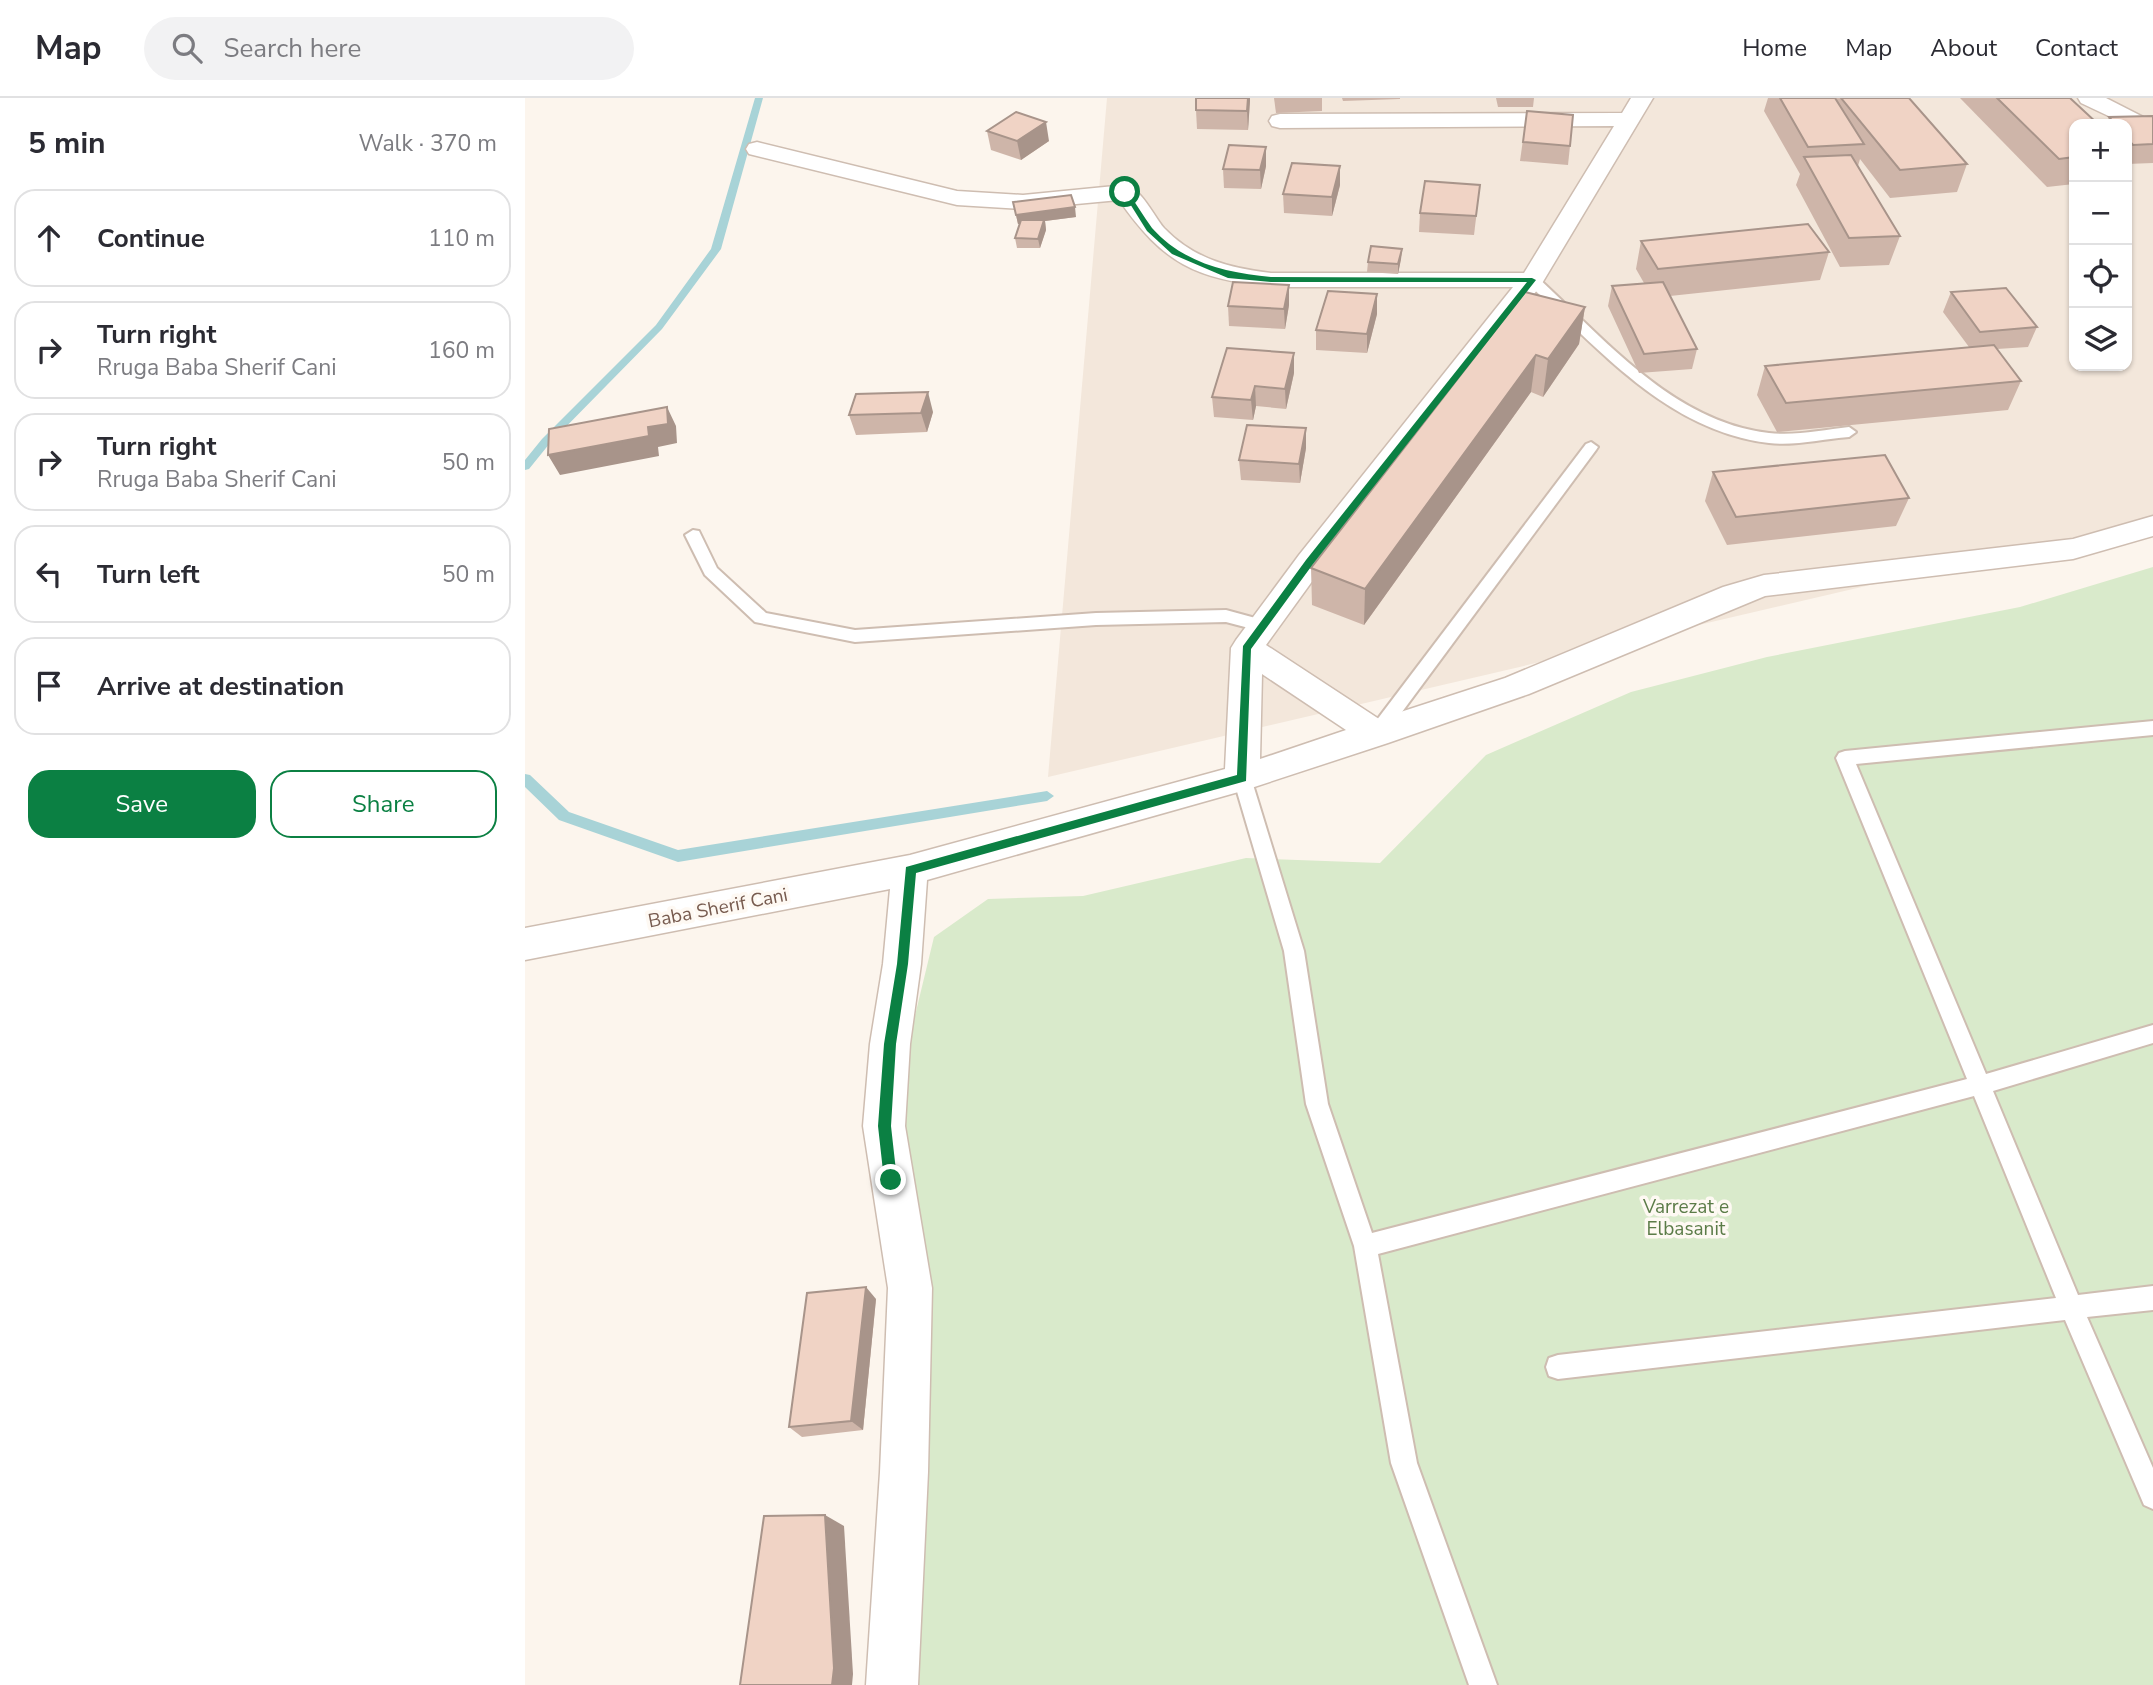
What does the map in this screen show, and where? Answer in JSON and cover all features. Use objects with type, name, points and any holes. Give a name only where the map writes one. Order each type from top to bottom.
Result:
[{"type":"street","points":[[2089,98],[2153,130]]},
{"type":"street","points":[[1280,121],[1636,108]]},
{"type":"street","points":[[1242,778],[1255,637],[1310,562],[1532,280],[1636,108]]},
{"type":"street","points":[[758,149],[957,198],[1023,202],[1125,192],[1150,229],[1175,253],[1228,276],[1271,279],[1532,280]]},
{"type":"street","name":"Baba Sherif Cani","points":[[525,944],[910,870],[1242,778],[1517,685],[1734,594],[1764,586],[2073,549],[2153,526]]},
{"type":"street","points":[[1255,637],[1376,734]]},
{"type":"street","points":[[892,1685],[904,1472],[910,1288],[884,1126],[890,1044],[902,964],[910,870]]},
{"type":"lane","points":[[1532,280],[1643,383],[1700,418],[1738,433],[1771,438],[1849,432]]},
{"type":"lane","points":[[1376,734],[1591,447]]},
{"type":"lane","points":[[693,535],[711,571],[761,618],[855,636],[1097,619],[1226,616],[1255,637]]},
{"type":"lane","points":[[2153,728],[1845,758],[2120,1425],[2153,1496]]},
{"type":"lane","points":[[1242,778],[1294,951],[1317,1104],[1366,1246],[1404,1463],[1483,1685]]},
{"type":"lane","points":[[1366,1246],[1980,1085],[2153,1034]]},
{"type":"lane","points":[[1558,1367],[2153,1298]]},
{"type":"shaded area","points":[[1107,98],[2153,98],[2153,519],[1048,777]]},
{"type":"green space","name":"Varrezat e Elbasanit","points":[[2153,567],[2153,1685],[891,1685],[906,1296],[905,1057],[934,937],[988,899],[1083,896],[1246,858],[1380,863],[1486,755],[1631,692],[1767,657],[2020,607]]},
{"type":"building","points":[[1196,98],[1248,98],[1247,111],[1196,110]]},
{"type":"building","points":[[1780,98],[1835,98],[1864,144],[1808,147]]},
{"type":"building","points":[[1841,98],[1909,98],[1967,164],[1900,170]]},
{"type":"building","points":[[1997,98],[2070,98],[2093,119],[2069,119],[2069,158],[2059,159]]},
{"type":"building","points":[[1527,111],[1573,115],[1570,146],[1523,142]]},
{"type":"building","points":[[1016,112],[1046,122],[1017,141],[987,131]]},
{"type":"building","points":[[2153,116],[2153,144],[2133,145],[2132,119],[2109,117]]},
{"type":"building","points":[[1229,145],[1266,147],[1260,170],[1223,169]]},
{"type":"building","points":[[1851,155],[1900,236],[1849,238],[1804,157]]},
{"type":"building","points":[[1292,163],[1340,166],[1332,197],[1283,194]]},
{"type":"building","points":[[1425,181],[1480,185],[1476,216],[1420,213]]},
{"type":"building","points":[[1071,195],[1075,207],[1016,215],[1013,202]]},
{"type":"building","points":[[1021,220],[1044,220],[1038,239],[1015,238]]},
{"type":"building","points":[[1808,224],[1829,252],[1658,269],[1641,241]]},
{"type":"building","points":[[1371,246],[1402,249],[1398,264],[1368,262]]},
{"type":"building","points":[[1233,282],[1289,285],[1284,309],[1228,306]]},
{"type":"building","points":[[1663,282],[1697,349],[1644,354],[1612,286]]},
{"type":"building","points":[[2006,288],[2037,327],[1980,332],[1951,292]]},
{"type":"building","points":[[1328,291],[1377,294],[1367,334],[1316,330]]},
{"type":"building","points":[[1525,292],[1585,307],[1548,359],[1536,355],[1365,589],[1311,568]]},
{"type":"building","points":[[1994,345],[2021,381],[1786,403],[1765,366]]},
{"type":"building","points":[[1227,348],[1294,353],[1285,389],[1255,386],[1251,400],[1212,397]]},
{"type":"building","points":[[928,392],[921,413],[849,415],[856,394]]},
{"type":"building","points":[[667,407],[668,424],[648,427],[649,436],[548,455],[549,429]]},
{"type":"building","points":[[1247,425],[1306,428],[1299,464],[1239,460]]},
{"type":"building","points":[[1885,455],[1909,498],[1736,517],[1713,472]]},
{"type":"building","points":[[866,1287],[851,1421],[789,1427],[807,1293]]},
{"type":"building","points":[[825,1515],[834,1668],[832,1685],[740,1685],[764,1516]]},
{"type":"waterway","points":[[525,467],[546,441],[659,327],[716,249],[759,98]]},
{"type":"waterway","points":[[525,779],[564,816],[678,856],[1047,796]]},
{"type":"route","points":[[891,1180],[884,1126],[890,1044],[902,964],[910,870],[1242,778],[1247,648],[1310,562],[1532,280],[1271,279],[1228,276],[1175,253],[1150,229],[1125,192]]}]
